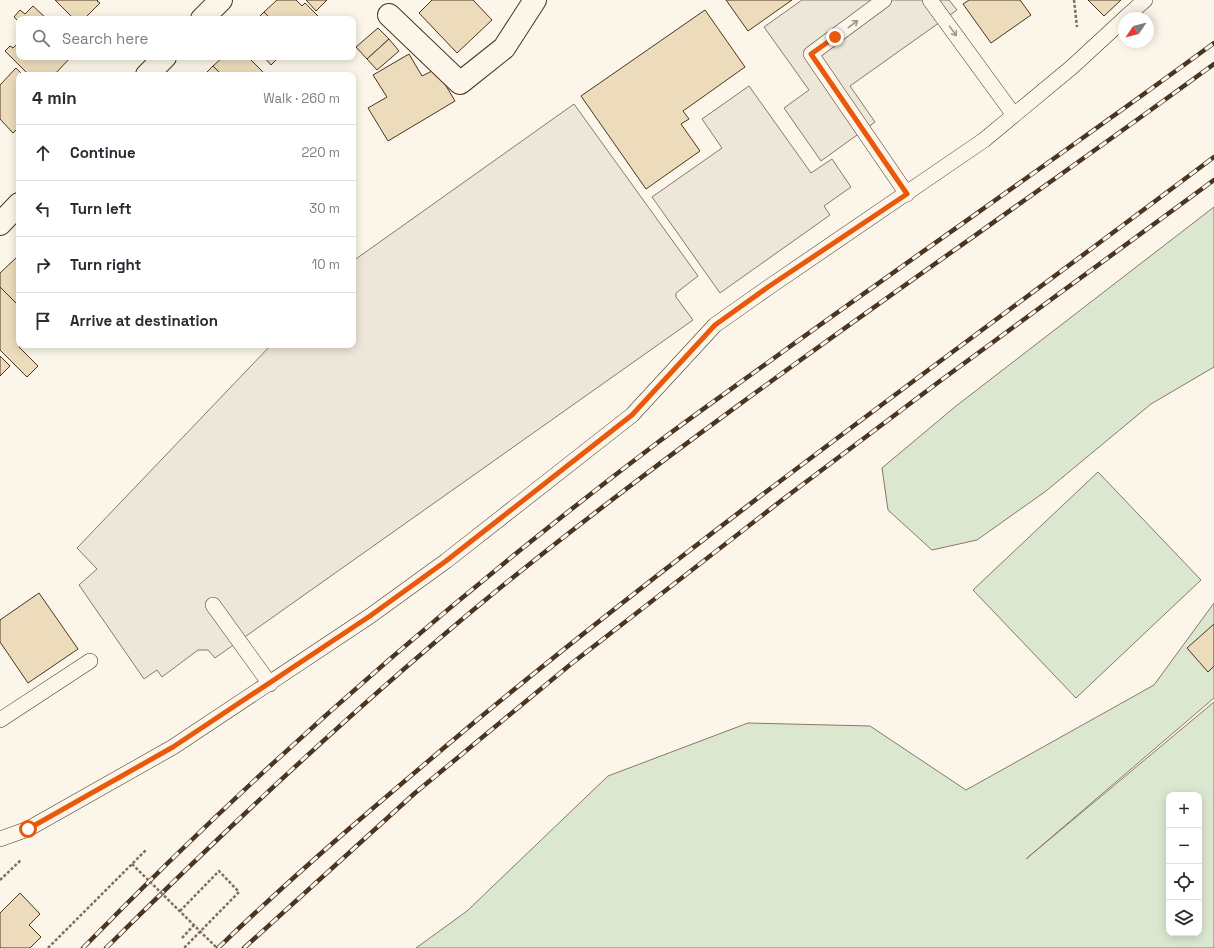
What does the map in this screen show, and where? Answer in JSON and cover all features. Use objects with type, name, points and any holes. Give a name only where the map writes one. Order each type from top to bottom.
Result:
[{"type":"street","points":[[205,16],[221,0]]},
{"type":"street","points":[[389,15],[460,83],[504,48],[535,0]]},
{"type":"street","points":[[150,72],[162,60]]},
{"type":"street","points":[[0,224],[16,207]]},
{"type":"lane","points":[[884,0],[811,54],[907,194]]},
{"type":"lane","points":[[930,0],[1014,115]]},
{"type":"lane","points":[[1132,12],[1144,0]]},
{"type":"lane","points":[[0,839],[28,829],[173,747],[270,684],[370,616],[446,561],[632,415],[715,325],[768,287],[907,194],[984,140],[1072,67],[1118,25]]},
{"type":"lane","points":[[213,604],[270,684]]},
{"type":"lane","points":[[0,720],[90,661]]},
{"type":"path","points":[[48,948],[147,849]]},
{"type":"path","points":[[132,864],[217,948]]},
{"type":"path","points":[[180,912],[219,871],[239,892],[184,948]]},
{"type":"path","points":[[182,938],[194,925]]},
{"type":"green space","points":[[1214,207],[1214,367],[1151,404],[1046,491],[977,540],[932,550],[888,510],[882,468],[956,406]]},
{"type":"green space","points":[[1098,472],[1201,580],[1076,698],[973,590]]},
{"type":"green space","points":[[1214,603],[1214,698],[1026,859],[1214,702],[1214,948],[416,948],[467,911],[608,776],[748,723],[870,726],[966,790],[1154,685]]},
{"type":"shaded area","points":[[802,0],[949,0],[957,10],[850,86],[875,122],[821,161],[784,108],[809,90],[764,27]]},
{"type":"shaded area","points":[[749,86],[811,173],[832,159],[851,187],[824,206],[830,215],[720,293],[652,197],[722,148],[702,119]]},
{"type":"shaded area","points":[[574,104],[698,276],[676,293],[676,297],[693,320],[215,658],[208,650],[198,650],[162,677],[157,670],[144,679],[79,585],[97,569],[77,548],[268,348],[356,348],[356,259]]},
{"type":"building","points":[[55,0],[98,0],[97,1],[100,3],[87,16],[71,16]]},
{"type":"building","points":[[277,0],[296,0],[302,6],[305,3],[318,16],[268,16],[264,12]]},
{"type":"building","points":[[306,0],[327,0],[316,11]]},
{"type":"building","points":[[432,0],[473,0],[492,20],[457,53],[419,13]]},
{"type":"building","points":[[726,0],[792,0],[748,31]]},
{"type":"building","points":[[969,0],[1020,0],[1031,15],[991,43],[963,4]]},
{"type":"building","points":[[1088,0],[1121,0],[1104,16]]},
{"type":"building","points":[[33,6],[44,16],[16,16],[16,19],[14,17],[20,10],[25,14]]},
{"type":"building","points":[[705,10],[745,67],[683,111],[689,119],[681,124],[700,151],[646,189],[581,96]]},
{"type":"building","points":[[264,12],[268,16],[260,16]]},
{"type":"building","points":[[378,28],[389,39],[367,59],[356,47]]},
{"type":"building","points":[[389,39],[399,51],[377,70],[367,59]]},
{"type":"building","points":[[16,45],[16,60],[68,60],[57,72],[26,72],[5,51],[10,46],[13,48]]},
{"type":"building","points":[[409,54],[422,76],[436,69],[455,101],[388,141],[368,108],[387,97],[373,75]]},
{"type":"building","points":[[220,60],[251,60],[263,72],[219,72],[213,66]]},
{"type":"building","points":[[267,60],[276,60],[271,65]]},
{"type":"building","points":[[213,66],[219,72],[207,72]]},
{"type":"building","points":[[16,68],[20,72],[16,72],[16,130],[13,133],[0,119],[0,85]]},
{"type":"building","points":[[16,258],[16,303],[0,287],[0,273]]},
{"type":"building","points":[[0,287],[16,303],[16,348],[20,348],[38,366],[27,377],[0,350]]},
{"type":"building","points":[[0,356],[10,366],[0,376]]},
{"type":"building","points":[[39,593],[78,649],[28,683],[0,642],[0,620]]},
{"type":"building","points":[[1214,624],[1214,666],[1208,672],[1187,648]]},
{"type":"building","points":[[20,893],[40,914],[29,925],[41,937],[30,948],[0,948],[0,913]]},
{"type":"railway","points":[[83,948],[150,880],[289,749],[433,622],[507,561],[582,501],[688,420],[1214,43]]},
{"type":"railway","points":[[106,948],[203,853],[352,715],[402,670],[506,583],[592,515],[768,384],[1214,64]]},
{"type":"railway","points":[[218,948],[313,860],[477,720],[567,647],[842,434],[1214,157]]},
{"type":"railway","points":[[244,948],[415,793],[571,664],[782,500],[940,381],[1214,180]]},
{"type":"route","points":[[28,829],[173,747],[270,684],[370,616],[446,561],[632,415],[715,325],[768,287],[907,194],[811,54],[835,37]]}]
